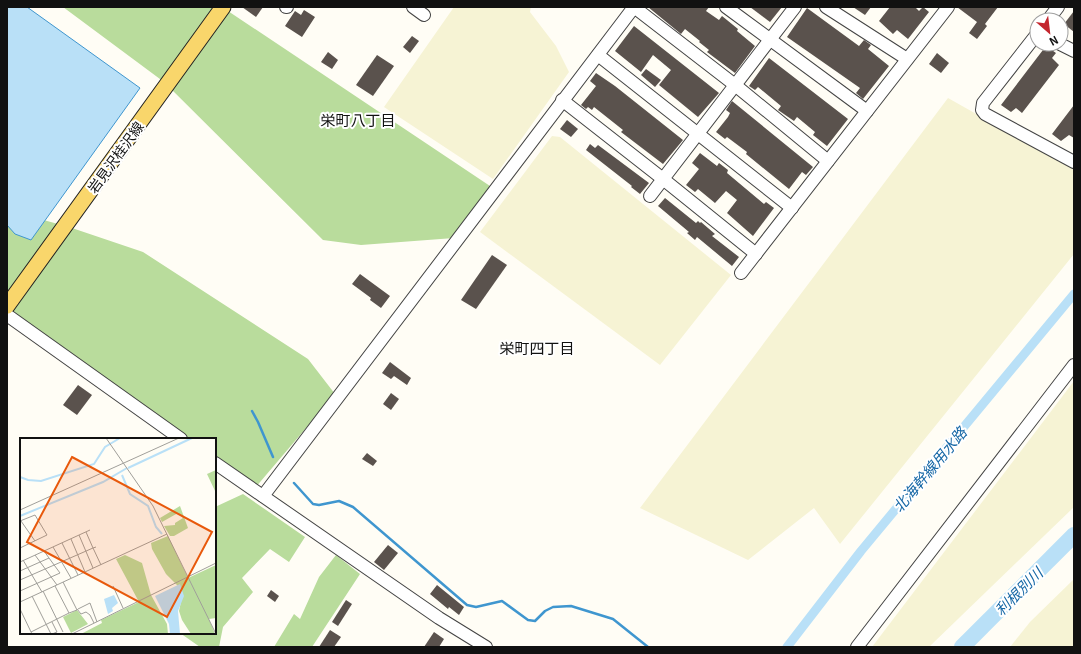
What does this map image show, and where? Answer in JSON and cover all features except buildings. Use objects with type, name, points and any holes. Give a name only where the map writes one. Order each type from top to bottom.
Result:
[{"type":"main road","name":"岩見沢桂沢線","points":[[7,306],[223,7]]},
{"type":"street","points":[[413,7],[424,15]]},
{"type":"street","points":[[263,496],[634,7],[735,85],[828,161]]},
{"type":"street","points":[[726,7],[867,111]]},
{"type":"street","points":[[650,196],[795,7]]},
{"type":"street","points":[[826,7],[907,59]]},
{"type":"street","points":[[741,273],[948,7]]},
{"type":"street","points":[[1029,44],[983,103],[982,110],[985,114],[1074,162]]},
{"type":"street","points":[[598,55],[792,208]]},
{"type":"street","points":[[562,100],[756,254]]},
{"type":"street","points":[[7,315],[180,438]]},
{"type":"street","points":[[857,647],[1074,365]]},
{"type":"street","points":[[216,464],[439,618],[486,647]]},
{"type":"shaded area","points":[[454,7],[531,7],[530,12],[556,46],[569,72],[493,179],[384,107]]},
{"type":"shaded area","points":[[948,98],[1074,169],[1074,254],[840,544],[814,508],[748,560],[640,508]]},
{"type":"shaded area","points":[[552,136],[560,137],[731,275],[660,365],[480,232]]},
{"type":"shaded area","points":[[1074,381],[1074,507],[929,647],[872,647]]},
{"type":"shaded area","points":[[1074,579],[1074,647],[1010,647],[1030,622]]},
{"type":"green space","points":[[63,7],[222,7],[490,186],[454,238],[361,245],[323,240],[164,82]]},
{"type":"green space","points":[[7,210],[69,227],[143,252],[308,359],[335,394],[255,488],[216,468],[216,438],[174,438],[7,307]]},
{"type":"green space","points":[[243,494],[305,537],[289,562],[270,549],[242,578],[253,592],[223,627],[219,647],[200,647],[181,634],[216,634],[216,507]]},
{"type":"green space","points":[[336,555],[360,574],[312,647],[274,647],[294,614],[300,619],[319,577]]},
{"type":"water","points":[[7,7],[27,7],[140,88],[31,240],[15,234],[7,225]]},
{"type":"waterway","name":"北海幹線用水路","points":[[787,647],[861,551],[1074,294]]},
{"type":"waterway","points":[[252,411],[273,457]]},
{"type":"waterway","points":[[294,483],[313,504],[319,505],[339,501],[353,507],[467,605],[476,607],[502,601],[528,620],[535,621],[545,611],[553,607],[571,606],[613,619],[648,647]]},
{"type":"waterway","name":"利根別川","points":[[962,647],[1074,535]]},
{"type":"district","name":"栄町八丁目","points":[[358,119]]},
{"type":"district","name":"栄町四丁目","points":[[537,347]]}]
